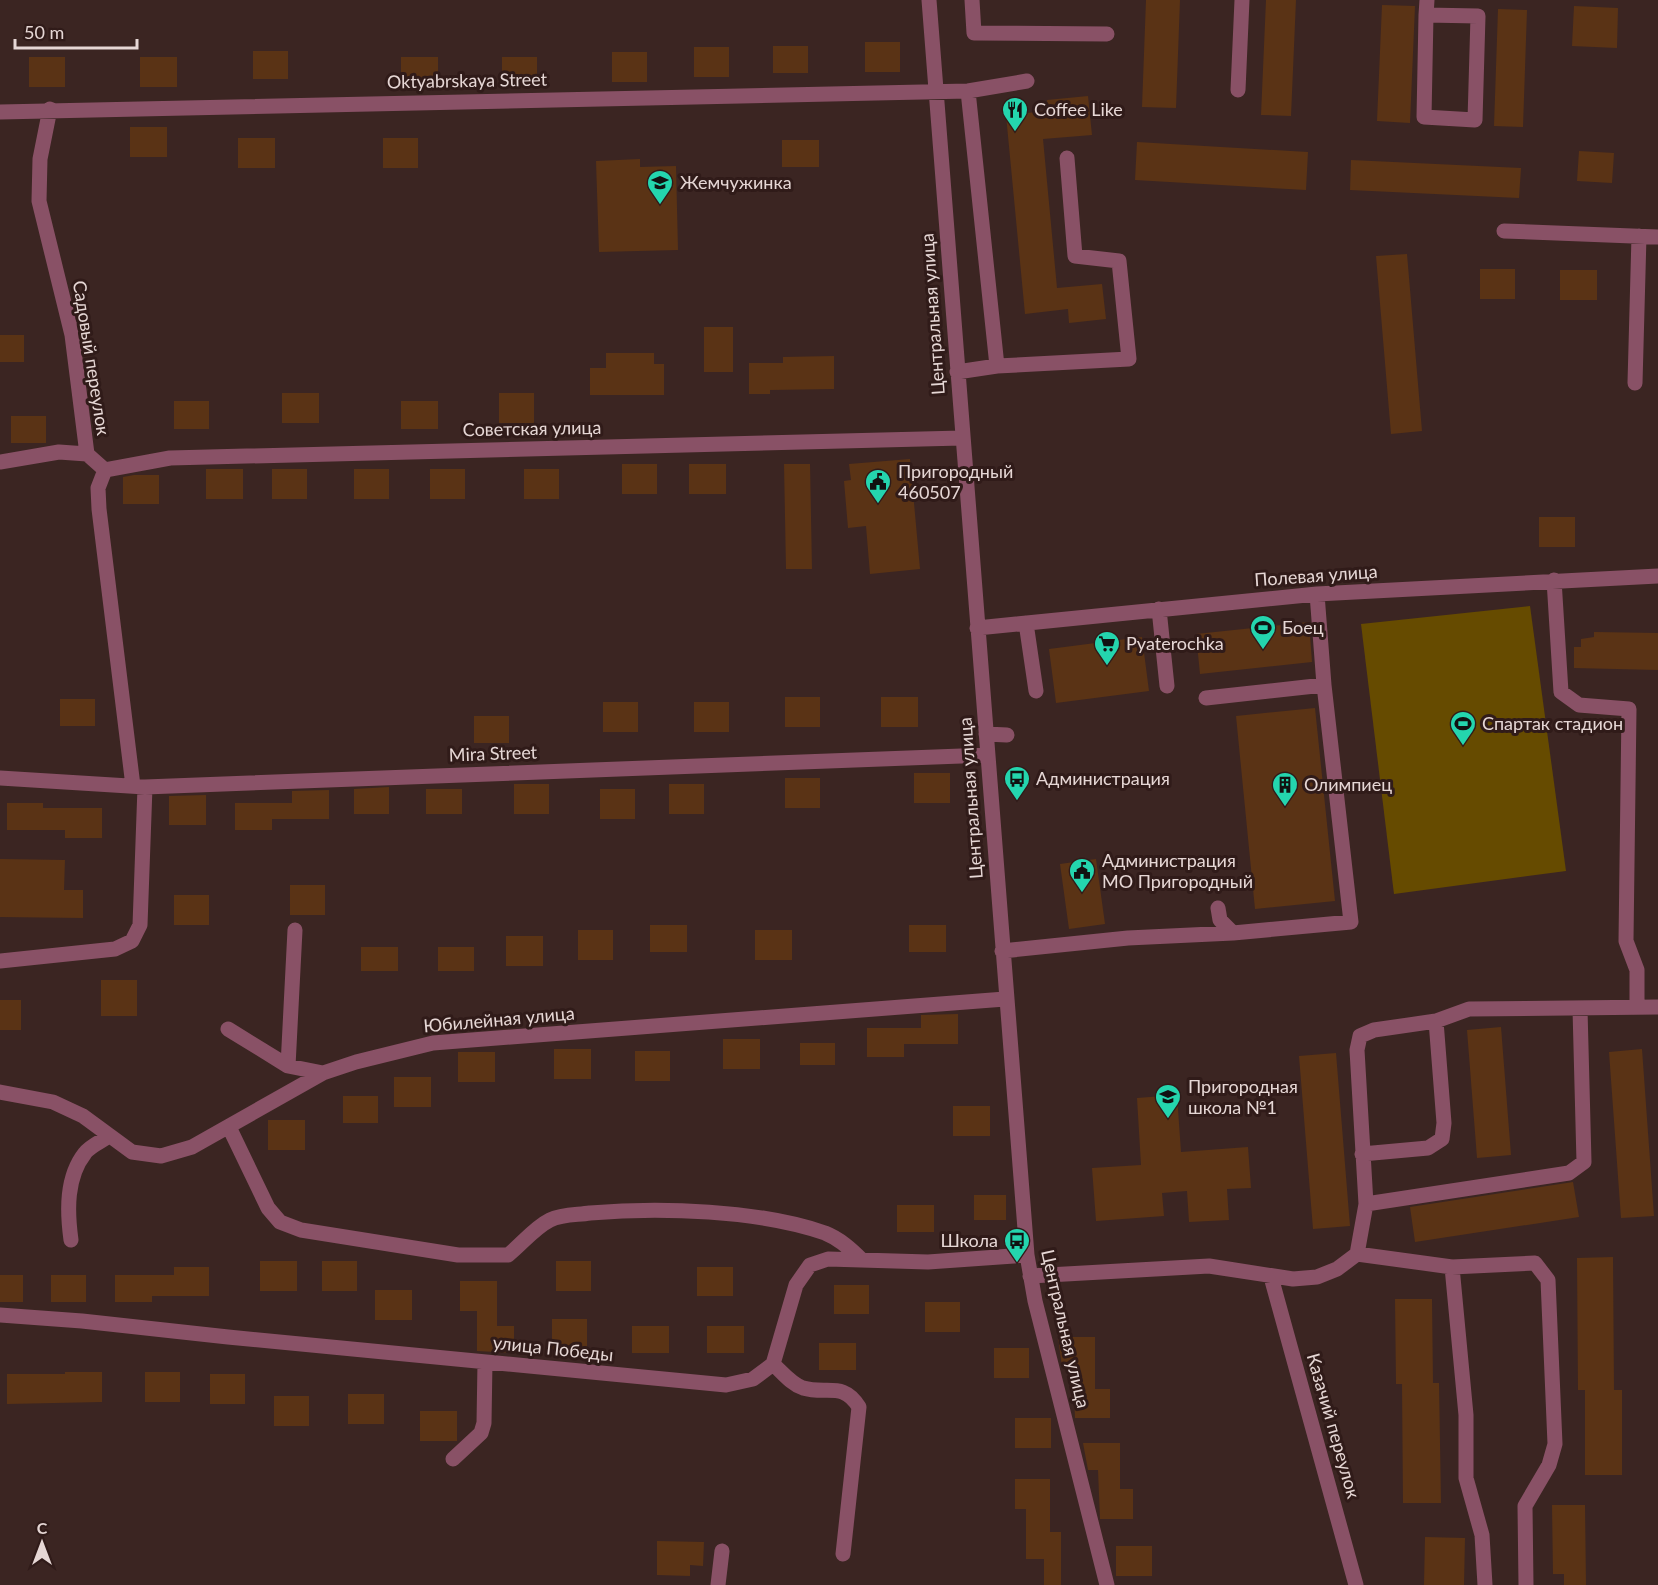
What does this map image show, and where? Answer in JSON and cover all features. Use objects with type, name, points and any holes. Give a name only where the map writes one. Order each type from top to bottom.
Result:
[{"type":"street","name":"Центральная улица","points":[[929,0],[1005,999],[1027,1255],[1030,1276],[1107,1585]]},
{"type":"street","points":[[972,0],[974,33],[1107,34]]},
{"type":"street","points":[[1238,90],[1242,0]]},
{"type":"street","points":[[1427,7],[1478,16],[1475,120],[1424,117],[1427,7]]},
{"type":"street","name":"Oktyabrskaya Street","points":[[0,112],[50,109],[936,92],[968,91],[1027,81]]},
{"type":"street","points":[[968,91],[997,366]]},
{"type":"street","name":"Садовый переулок","points":[[50,109],[40,159],[39,201],[72,335],[87,454],[105,470]]},
{"type":"street","points":[[957,372],[997,366],[1129,358],[1119,261],[1075,256],[1067,158]]},
{"type":"street","points":[[1504,231],[1658,237]]},
{"type":"street","points":[[1635,384],[1639,236]]},
{"type":"street","name":"Советская улица","points":[[105,470],[170,458],[962,438]]},
{"type":"street","points":[[0,462],[59,452],[87,454]]},
{"type":"street","points":[[0,961],[115,949],[132,941],[141,925],[139,787],[99,509],[98,488],[105,470]]},
{"type":"street","name":"Полевая улица","points":[[977,628],[1317,594],[1658,576]]},
{"type":"street","points":[[1554,580],[1561,692],[1579,705],[1629,710],[1626,941],[1637,970],[1637,1007]]},
{"type":"street","points":[[1002,951],[1128,938],[1233,933],[1351,922],[1324,685],[1317,594]]},
{"type":"street","points":[[1159,609],[1167,686]]},
{"type":"street","points":[[1026,623],[1036,691]]},
{"type":"street","points":[[1206,698],[1324,685]]},
{"type":"street","points":[[986,734],[1007,735]]},
{"type":"street","name":"Mira Street","points":[[0,778],[139,787],[987,755]]},
{"type":"street","points":[[1218,908],[1220,920],[1233,933]]},
{"type":"street","points":[[288,1066],[295,930]]},
{"type":"street","name":"Юбилейная улица","points":[[0,1092],[53,1102],[83,1116],[132,1152],[160,1156],[192,1147],[323,1073],[356,1062],[433,1043],[1005,999]]},
{"type":"street","points":[[1357,1254],[1366,1204],[1357,1050],[1360,1036],[1374,1030],[1436,1021],[1469,1009],[1658,1007]]},
{"type":"street","points":[[1366,1204],[1569,1173],[1584,1162],[1580,1009]]},
{"type":"street","points":[[1362,1154],[1428,1148],[1442,1139],[1444,1123],[1436,1021]]},
{"type":"street","points":[[228,1029],[288,1066],[323,1073]]},
{"type":"street","points":[[228,1127],[268,1208],[280,1222],[301,1230],[458,1256],[508,1256],[550,1220],[565,1216],[612,1212],[732,1215],[827,1234],[847,1245],[862,1260]]},
{"type":"street","points":[[71,1240],[66,1210],[73,1179],[86,1152],[108,1136]]},
{"type":"street","points":[[1030,1276],[1209,1266],[1254,1271],[1271,1277],[1317,1277],[1336,1269],[1357,1254],[1452,1267],[1535,1263],[1548,1280],[1555,1444],[1549,1465],[1525,1506],[1526,1585]]},
{"type":"street","points":[[843,1554],[859,1407],[852,1395],[836,1389],[804,1388],[793,1382],[773,1364],[796,1284],[810,1265],[828,1259],[928,1262],[1027,1255]]},
{"type":"street","points":[[1452,1267],[1466,1415],[1467,1478],[1482,1535],[1485,1585]]},
{"type":"street","name":"Казачий переулок","points":[[1271,1277],[1356,1585]]},
{"type":"street","name":"улица Победы","points":[[0,1315],[82,1321],[726,1385],[753,1379],[773,1364]]},
{"type":"street","points":[[453,1460],[481,1433],[484,1423],[485,1362]]},
{"type":"street","points":[[718,1585],[722,1551]]},
{"type":"shaded area","name":"Спартак стадион","points":[[1530,606],[1566,871],[1394,894],[1361,624]]},
{"type":"building","points":[[1146,0],[1180,0],[1176,108],[1142,107]]},
{"type":"building","points":[[1266,0],[1296,0],[1291,116],[1261,115]]},
{"type":"building","points":[[1382,5],[1415,6],[1410,123],[1377,121]]},
{"type":"building","points":[[1574,6],[1618,8],[1617,48],[1572,46]]},
{"type":"building","points":[[1498,9],[1527,10],[1523,127],[1494,126]]},
{"type":"building","points":[[865,42],[900,42],[900,72],[865,72]]},
{"type":"building","points":[[773,46],[808,46],[808,73],[773,73]]},
{"type":"building","points":[[694,47],[729,47],[729,77],[694,77]]},
{"type":"building","points":[[253,51],[288,51],[288,79],[253,79]]},
{"type":"building","points":[[612,52],[647,52],[647,82],[612,82]]},
{"type":"building","points":[[29,57],[65,57],[65,87],[29,87]]},
{"type":"building","points":[[140,57],[177,57],[177,87],[140,87]]},
{"type":"building","points":[[401,57],[438,57],[438,87],[401,87]]},
{"type":"building","points":[[502,57],[537,57],[537,87],[502,87]]},
{"type":"building","points":[[1088,96],[1092,135],[1043,139],[1057,288],[1102,284],[1106,319],[1069,323],[1068,309],[1025,314],[1006,115],[1048,111],[1047,100]]},
{"type":"building","points":[[130,127],[167,127],[167,157],[130,157]]},
{"type":"building","points":[[238,138],[275,138],[275,168],[238,168]]},
{"type":"building","points":[[383,138],[418,138],[418,168],[383,168]]},
{"type":"building","points":[[782,140],[819,140],[819,167],[782,167]]},
{"type":"building","points":[[1137,142],[1308,152],[1306,190],[1135,180]]},
{"type":"building","points":[[1579,151],[1614,153],[1612,183],[1577,181]]},
{"type":"building","points":[[640,159],[640,167],[676,166],[678,250],[599,252],[596,161]]},
{"type":"building","points":[[1351,160],[1521,168],[1519,198],[1350,190]]},
{"type":"building","points":[[1407,254],[1422,431],[1391,434],[1376,256]]},
{"type":"building","points":[[1480,269],[1515,269],[1515,299],[1480,299]]},
{"type":"building","points":[[1560,270],[1597,270],[1597,300],[1560,300]]},
{"type":"building","points":[[704,327],[733,327],[733,372],[704,372]]},
{"type":"building","points":[[0,335],[24,335],[24,362],[0,362]]},
{"type":"building","points":[[606,353],[654,353],[654,364],[664,364],[664,395],[590,395],[590,368],[606,368]]},
{"type":"building","points":[[834,356],[834,389],[770,390],[770,394],[749,394],[749,363],[783,363],[783,357]]},
{"type":"building","points":[[282,393],[319,393],[319,423],[282,423]]},
{"type":"building","points":[[499,393],[534,393],[534,423],[499,423]]},
{"type":"building","points":[[174,401],[209,401],[209,429],[174,429]]},
{"type":"building","points":[[401,401],[438,401],[438,429],[401,429]]},
{"type":"building","points":[[11,416],[46,416],[46,443],[11,443]]},
{"type":"building","points":[[910,459],[920,569],[870,574],[866,526],[848,528],[844,481],[851,480],[849,464]]},
{"type":"building","points":[[622,464],[657,464],[657,494],[622,494]]},
{"type":"building","points":[[689,464],[726,464],[726,494],[689,494]]},
{"type":"building","points":[[784,464],[810,464],[812,569],[786,569]]},
{"type":"building","points":[[206,469],[243,469],[243,499],[206,499]]},
{"type":"building","points":[[272,469],[307,469],[307,499],[272,499]]},
{"type":"building","points":[[354,469],[389,469],[389,499],[354,499]]},
{"type":"building","points":[[430,469],[465,469],[465,499],[430,499]]},
{"type":"building","points":[[524,469],[559,469],[559,499],[524,499]]},
{"type":"building","points":[[159,475],[159,504],[123,504],[123,477]]},
{"type":"building","points":[[1539,517],[1575,517],[1575,547],[1539,547]]},
{"type":"building","points":[[1309,622],[1312,662],[1200,674],[1196,634]]},
{"type":"building","points":[[1594,632],[1658,633],[1658,670],[1574,668],[1574,647],[1581,647],[1581,639],[1594,637]]},
{"type":"building","points":[[1142,637],[1149,691],[1056,703],[1049,649]]},
{"type":"building","points":[[785,697],[820,697],[820,727],[785,727]]},
{"type":"building","points":[[881,697],[918,697],[918,727],[881,727]]},
{"type":"building","points":[[60,699],[95,699],[95,726],[60,726]]},
{"type":"building","points":[[603,702],[638,702],[638,732],[603,732]]},
{"type":"building","points":[[694,702],[729,702],[729,732],[694,732]]},
{"type":"building","name":"Олимпиец","points":[[1315,708],[1335,901],[1255,909],[1236,716]]},
{"type":"building","points":[[474,716],[509,716],[509,743],[474,743]]},
{"type":"building","points":[[914,773],[950,773],[950,803],[914,803]]},
{"type":"building","points":[[785,778],[820,778],[820,808],[785,808]]},
{"type":"building","points":[[514,784],[549,784],[549,814],[514,814]]},
{"type":"building","points":[[669,784],[704,784],[704,814],[669,814]]},
{"type":"building","points":[[389,787],[389,814],[354,814],[354,789]]},
{"type":"building","points":[[426,789],[462,789],[462,814],[426,814]]},
{"type":"building","points":[[600,789],[635,789],[635,819],[600,819]]},
{"type":"building","points":[[329,790],[329,819],[272,819],[272,830],[235,830],[235,803],[292,803],[292,791]]},
{"type":"building","points":[[206,795],[206,825],[169,825],[169,796]]},
{"type":"building","points":[[7,803],[43,803],[43,808],[102,808],[102,838],[65,838],[65,830],[7,830]]},
{"type":"building","points":[[0,859],[65,860],[64,890],[83,890],[83,918],[0,917]]},
{"type":"building","name":"Администрация МО Пригородный","points":[[1096,859],[1105,924],[1069,929],[1060,864]]},
{"type":"building","points":[[290,885],[325,885],[325,915],[290,915]]},
{"type":"building","points":[[174,895],[209,895],[209,925],[174,925]]},
{"type":"building","points":[[650,925],[687,925],[687,952],[650,952]]},
{"type":"building","points":[[909,925],[946,925],[946,952],[909,952]]},
{"type":"building","points":[[578,930],[613,930],[613,960],[578,960]]},
{"type":"building","points":[[755,930],[792,930],[792,960],[755,960]]},
{"type":"building","points":[[506,936],[543,936],[543,966],[506,966]]},
{"type":"building","points":[[361,947],[398,947],[398,971],[361,971]]},
{"type":"building","points":[[438,947],[474,947],[474,971],[438,971]]},
{"type":"building","points":[[101,980],[137,980],[137,1016],[101,1016]]},
{"type":"building","points":[[0,1000],[21,1000],[21,1030],[0,1030]]},
{"type":"building","points":[[958,1014],[958,1044],[904,1044],[904,1057],[867,1057],[867,1028],[921,1028],[921,1015]]},
{"type":"building","points":[[1501,1027],[1511,1155],[1477,1158],[1467,1030]]},
{"type":"building","points":[[723,1039],[760,1039],[760,1069],[723,1069]]},
{"type":"building","points":[[800,1043],[835,1043],[835,1065],[800,1065]]},
{"type":"building","points":[[554,1049],[591,1049],[591,1079],[554,1079]]},
{"type":"building","points":[[1642,1049],[1654,1216],[1621,1218],[1609,1052]]},
{"type":"building","points":[[635,1051],[670,1051],[670,1081],[635,1081]]},
{"type":"building","points":[[458,1052],[495,1052],[495,1082],[458,1082]]},
{"type":"building","points":[[1336,1053],[1350,1226],[1313,1229],[1299,1056]]},
{"type":"building","points":[[394,1077],[431,1077],[431,1107],[394,1107]]},
{"type":"building","points":[[1177,1095],[1181,1152],[1248,1147],[1251,1188],[1227,1189],[1229,1220],[1189,1222],[1187,1191],[1162,1193],[1164,1216],[1096,1221],[1092,1168],[1141,1165],[1137,1098]]},
{"type":"building","points":[[343,1096],[378,1096],[378,1123],[343,1123]]},
{"type":"building","points":[[953,1106],[990,1106],[990,1136],[953,1136]]},
{"type":"building","points":[[268,1120],[305,1120],[305,1150],[268,1150]]},
{"type":"building","points":[[1573,1182],[1579,1217],[1415,1242],[1410,1207]]},
{"type":"building","points":[[974,1195],[1006,1195],[1006,1220],[974,1220]]},
{"type":"building","points":[[897,1205],[934,1205],[934,1232],[897,1232]]},
{"type":"building","points":[[1613,1257],[1614,1390],[1622,1390],[1622,1475],[1585,1475],[1585,1390],[1578,1390],[1577,1258]]},
{"type":"building","points":[[260,1261],[297,1261],[297,1291],[260,1291]]},
{"type":"building","points":[[322,1261],[357,1261],[357,1291],[322,1291]]},
{"type":"building","points":[[556,1261],[591,1261],[591,1291],[556,1291]]},
{"type":"building","points":[[174,1267],[209,1267],[209,1296],[152,1296],[152,1302],[115,1302],[115,1275],[174,1275]]},
{"type":"building","points":[[697,1267],[733,1267],[733,1296],[697,1296]]},
{"type":"building","points":[[0,1275],[23,1275],[23,1302],[0,1302]]},
{"type":"building","points":[[51,1275],[86,1275],[86,1302],[51,1302]]},
{"type":"building","points":[[460,1281],[497,1281],[497,1326],[514,1326],[514,1353],[477,1351],[477,1311],[460,1311]]},
{"type":"building","points":[[834,1285],[869,1285],[869,1314],[834,1314]]},
{"type":"building","points":[[375,1290],[412,1290],[412,1320],[375,1320]]},
{"type":"building","points":[[1395,1299],[1432,1299],[1433,1383],[1439,1383],[1441,1503],[1403,1503],[1402,1384],[1396,1384]]},
{"type":"building","points":[[925,1302],[960,1302],[960,1332],[925,1332]]},
{"type":"building","points":[[552,1319],[587,1319],[587,1349],[552,1349]]},
{"type":"building","points":[[632,1326],[669,1326],[669,1353],[632,1353]]},
{"type":"building","points":[[707,1326],[744,1326],[744,1353],[707,1353]]},
{"type":"building","points":[[1058,1337],[1095,1337],[1095,1389],[1110,1389],[1110,1418],[1075,1418],[1073,1367],[1062,1367]]},
{"type":"building","points":[[819,1343],[856,1343],[856,1370],[819,1370]]},
{"type":"building","points":[[994,1348],[1029,1348],[1029,1378],[994,1378]]},
{"type":"building","points":[[65,1372],[102,1372],[102,1402],[7,1404],[7,1374],[65,1374]]},
{"type":"building","points":[[145,1372],[180,1372],[180,1402],[145,1402]]},
{"type":"building","points":[[210,1374],[245,1374],[245,1404],[210,1404]]},
{"type":"building","points":[[348,1394],[384,1394],[384,1424],[348,1424]]},
{"type":"building","points":[[274,1396],[309,1396],[309,1426],[274,1426]]},
{"type":"building","points":[[420,1411],[457,1411],[457,1441],[420,1441]]},
{"type":"building","points":[[1015,1418],[1051,1418],[1051,1448],[1015,1448]]},
{"type":"building","points":[[1083,1443],[1120,1443],[1120,1489],[1133,1489],[1133,1519],[1100,1519],[1098,1470],[1088,1470]]},
{"type":"building","points":[[1015,1479],[1050,1479],[1050,1532],[1061,1532],[1061,1585],[1044,1585],[1044,1559],[1026,1559],[1026,1509],[1015,1509]]},
{"type":"building","points":[[1552,1505],[1585,1505],[1586,1585],[1564,1585],[1564,1574],[1553,1574]]},
{"type":"building","points":[[1425,1537],[1465,1538],[1464,1585],[1424,1585]]},
{"type":"building","points":[[657,1541],[704,1542],[703,1566],[690,1565],[690,1576],[657,1575]]},
{"type":"building","points":[[1116,1546],[1152,1546],[1152,1576],[1116,1576]]},
{"type":"place","name":"Coffee Like","points":[[1015,133]]},
{"type":"place","name":"Жемчужинка","points":[[660,206]]},
{"type":"place","name":"Пригородный 460507","points":[[878,505]]},
{"type":"place","name":"Боец","points":[[1263,651]]},
{"type":"place","name":"Pyaterochka","points":[[1107,667]]},
{"type":"place","name":"Спартак стадион","points":[[1463,747]]},
{"type":"place","name":"Администрация","points":[[1017,802]]},
{"type":"place","name":"Олимпиец","points":[[1285,808]]},
{"type":"place","name":"Администрация МО Пригородный","points":[[1082,894]]},
{"type":"place","name":"Пригородная школа №1","points":[[1168,1120]]},
{"type":"place","name":"Школа","points":[[1017,1264]]}]
